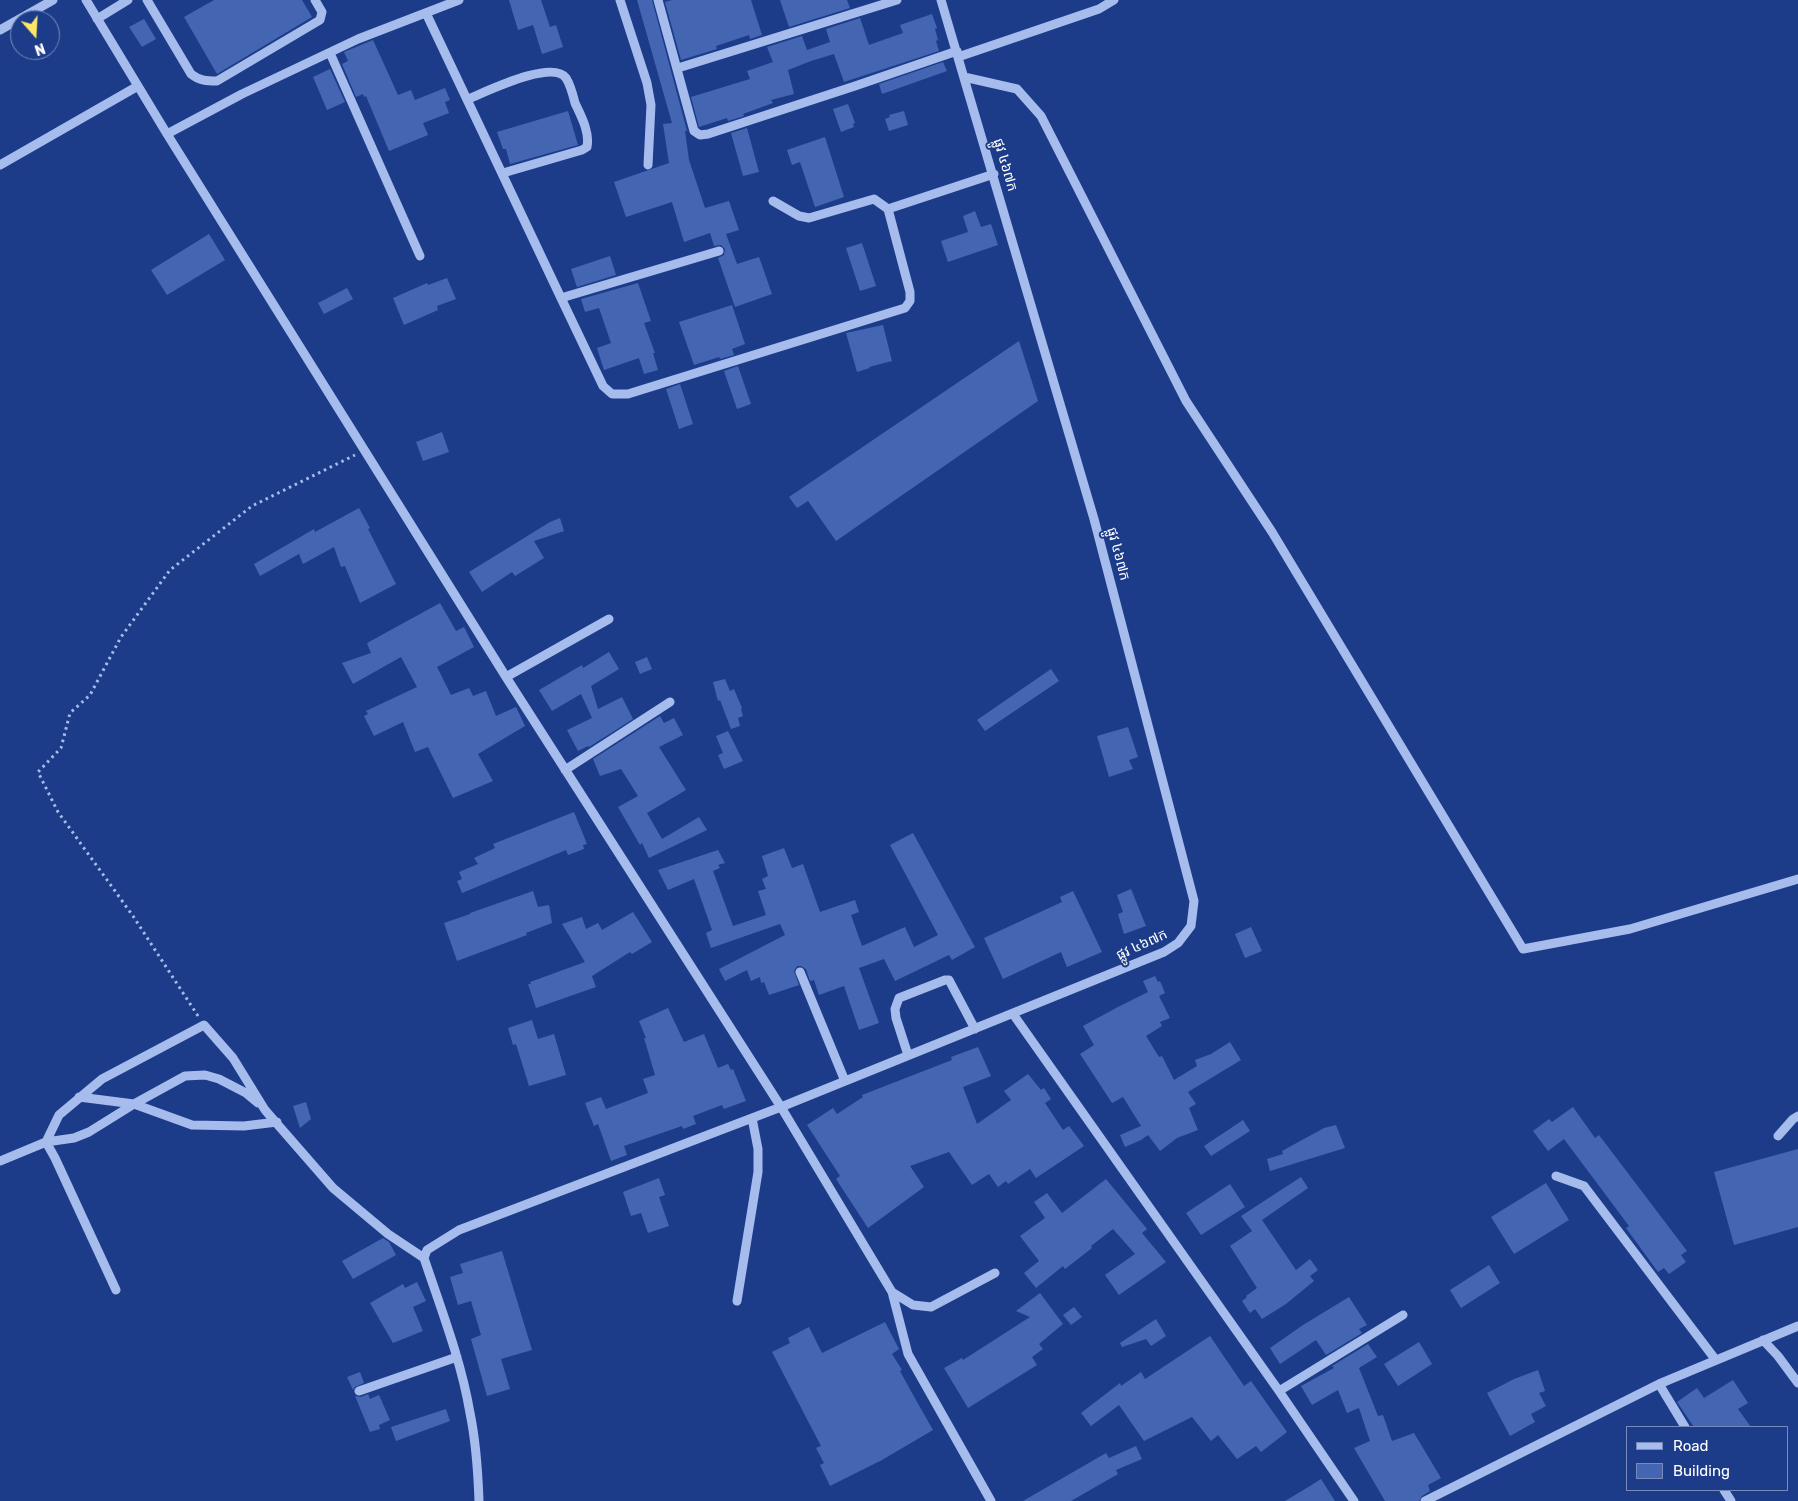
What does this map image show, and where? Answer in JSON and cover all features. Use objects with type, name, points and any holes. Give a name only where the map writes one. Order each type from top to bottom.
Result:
[{"type":"street","points":[[0,30],[53,0]]},
{"type":"street","points":[[86,0],[167,134],[506,677],[781,1107],[892,1292],[908,1354],[991,1501]]},
{"type":"street","points":[[97,19],[128,0]]},
{"type":"street","points":[[147,0],[191,74],[197,79],[217,81],[320,20],[322,12],[315,0]]},
{"type":"street","points":[[167,134],[242,94],[330,54],[358,39],[459,0]]},
{"type":"street","points":[[620,0],[648,83],[651,106],[648,165]]},
{"type":"street","points":[[678,68],[897,0]]},
{"type":"street","name":"ផ្លូវ ៤៦៧ក","points":[[424,1258],[427,1250],[459,1230],[781,1107],[1013,1014],[1171,947],[1178,943],[1191,926],[1194,901],[1094,519],[994,174],[941,0]]},
{"type":"street","points":[[661,1],[694,131],[700,135],[1099,9],[1114,0]]},
{"type":"street","points":[[426,13],[603,386],[612,394],[628,394],[905,308],[910,301],[910,292],[888,209],[874,199],[809,218],[799,216],[773,201]]},
{"type":"street","points":[[330,54],[420,256]]},
{"type":"street","points":[[468,100],[528,76],[544,72],[558,72],[566,77],[584,125],[588,140],[586,147],[582,150],[503,173]]},
{"type":"street","points":[[964,77],[1017,90],[1041,116],[1186,401],[1272,532],[1523,949],[1630,929],[1798,879]]},
{"type":"street","points":[[0,165],[138,86]]},
{"type":"street","points":[[888,209],[994,174]]},
{"type":"street","points":[[561,298],[719,251]]},
{"type":"street","points":[[506,677],[609,619]]},
{"type":"street","points":[[565,770],[670,702]]},
{"type":"street","points":[[800,972],[845,1081]]},
{"type":"street","points":[[908,1055],[895,1009],[899,998],[908,994],[949,980],[975,1029]]},
{"type":"street","points":[[1013,1014],[1280,1391],[1354,1501]]},
{"type":"street","points":[[46,1142],[59,1115],[102,1078],[204,1025],[232,1058],[265,1110]]},
{"type":"street","points":[[0,1161],[46,1142],[74,1138],[89,1132],[134,1104],[185,1076],[205,1075],[246,1092],[277,1122],[334,1188],[388,1234],[424,1258],[457,1357],[470,1413],[478,1470],[479,1501]]},
{"type":"street","points":[[79,1097],[134,1104],[192,1125],[244,1126],[277,1122]]},
{"type":"street","points":[[1778,1136],[1798,1116]]},
{"type":"street","points":[[737,1301],[758,1172],[758,1148],[752,1118]]},
{"type":"street","points":[[46,1142],[116,1290]]},
{"type":"street","points":[[1556,1176],[1584,1186],[1715,1359]]},
{"type":"street","points":[[892,1292],[914,1305],[931,1307],[995,1273]]},
{"type":"street","points":[[1280,1391],[1403,1315]]},
{"type":"street","points":[[1425,1501],[1659,1384],[1715,1359],[1798,1326]]},
{"type":"street","points":[[1763,1340],[1778,1356],[1798,1383]]},
{"type":"street","points":[[359,1391],[457,1357]]},
{"type":"street","points":[[1659,1384],[1684,1426]]},
{"type":"path","points":[[204,1025],[133,916],[58,812],[38,772],[61,748],[70,713],[90,695],[121,637],[170,570],[252,506],[364,450]]},
{"type":"building","points":[[214,0],[302,0],[312,17],[217,74],[184,17]]},
{"type":"building","points":[[509,0],[541,0],[550,27],[556,25],[563,47],[542,54],[533,25],[518,30]]},
{"type":"building","points":[[637,0],[652,0],[687,131],[685,131],[689,160],[705,208],[729,201],[739,230],[726,234],[737,264],[759,257],[772,294],[735,307],[718,258],[724,255],[725,249],[721,245],[714,246],[710,233],[684,242],[672,202],[626,217],[614,182],[669,163],[663,124],[672,123]]},
{"type":"building","points":[[672,0],[751,0],[762,35],[750,39],[749,35],[716,46],[717,49],[681,60],[665,2]]},
{"type":"building","points":[[780,0],[847,0],[850,8],[789,27]]},
{"type":"building","points":[[932,14],[937,28],[935,29],[938,40],[936,41],[939,51],[844,82],[834,54],[811,61],[788,70],[794,94],[771,100],[773,103],[743,114],[744,116],[728,121],[727,118],[699,127],[691,97],[750,79],[747,71],[773,62],[767,47],[802,36],[807,50],[830,42],[826,29],[860,18],[869,45],[903,33],[900,25]]},
{"type":"building","points":[[144,19],[156,39],[142,47],[129,27]]},
{"type":"building","points":[[373,40],[398,95],[411,90],[415,100],[445,88],[450,100],[445,102],[449,113],[423,123],[428,135],[389,151],[366,96],[364,97],[363,94],[356,97],[342,64],[348,61],[344,52]]},
{"type":"building","points":[[943,62],[947,71],[882,94],[879,84]]},
{"type":"building","points":[[330,69],[345,102],[327,110],[313,77]]},
{"type":"building","points":[[848,104],[855,123],[853,124],[854,127],[841,132],[833,109]]},
{"type":"building","points":[[568,111],[578,145],[510,164],[506,149],[503,149],[497,132]]},
{"type":"building","points":[[904,111],[908,125],[889,131],[885,119],[890,117],[889,115]]},
{"type":"building","points":[[747,128],[759,172],[743,176],[731,133]]},
{"type":"building","points":[[825,137],[844,197],[815,207],[800,162],[792,165],[787,150]]},
{"type":"building","points":[[975,211],[981,227],[991,224],[998,245],[948,262],[941,241],[968,232],[963,216]]},
{"type":"building","points":[[209,234],[225,260],[167,295],[151,270]]},
{"type":"building","points":[[862,243],[876,286],[860,291],[846,248]]},
{"type":"building","points":[[610,256],[616,275],[577,287],[571,269]]},
{"type":"building","points":[[447,278],[456,299],[437,306],[438,310],[404,325],[393,298],[427,283],[428,285]]},
{"type":"building","points":[[638,283],[651,321],[644,323],[655,353],[653,353],[658,370],[644,374],[639,358],[604,370],[597,348],[611,343],[599,308],[585,312],[581,299]]},
{"type":"building","points":[[347,288],[353,299],[324,314],[318,303]]},
{"type":"building","points":[[732,305],[745,344],[732,349],[734,355],[720,359],[719,357],[694,365],[679,322]]},
{"type":"building","points":[[883,325],[892,361],[857,372],[846,333]]},
{"type":"building","points":[[1019,341],[1038,401],[836,541],[808,501],[797,508],[789,497]]},
{"type":"building","points":[[738,366],[751,404],[737,409],[724,371]]},
{"type":"building","points":[[680,384],[693,424],[679,429],[666,389]]},
{"type":"building","points":[[442,432],[449,452],[423,461],[416,442]]},
{"type":"building","points":[[359,508],[396,584],[360,603],[345,566],[341,567],[334,547],[303,564],[299,554],[260,576],[254,564],[314,529],[315,532]]},
{"type":"building","points":[[560,518],[564,531],[534,541],[544,558],[515,576],[512,572],[482,592],[469,572],[550,522]]},
{"type":"building","points":[[440,603],[456,631],[464,627],[474,647],[437,667],[451,695],[469,688],[473,696],[486,691],[496,716],[516,707],[525,726],[478,754],[493,781],[453,798],[428,747],[415,752],[403,722],[374,736],[364,716],[368,714],[366,711],[417,687],[401,657],[353,684],[342,663],[371,653],[367,643]]},
{"type":"building","points":[[609,652],[619,669],[591,686],[598,709],[622,697],[633,719],[589,747],[578,751],[567,730],[592,718],[581,694],[552,711],[539,690],[582,665],[583,668]]},
{"type":"building","points":[[647,657],[652,669],[640,674],[635,662]]},
{"type":"building","points":[[1051,669],[1059,681],[985,731],[977,720]]},
{"type":"building","points":[[725,679],[730,691],[734,689],[742,708],[743,716],[738,718],[740,726],[731,729],[720,700],[718,701],[713,682]]},
{"type":"building","points":[[660,716],[664,723],[674,718],[683,735],[659,747],[686,790],[647,813],[662,839],[699,817],[707,830],[649,858],[642,843],[640,845],[618,807],[638,796],[621,769],[600,776],[593,759]]},
{"type":"building","points":[[1128,727],[1138,757],[1129,760],[1133,769],[1109,777],[1097,736]]},
{"type":"building","points":[[728,731],[743,761],[724,769],[718,755],[723,753],[716,736]]},
{"type":"building","points":[[574,812],[587,844],[583,845],[584,849],[568,855],[566,850],[462,893],[457,881],[462,879],[459,872],[478,864],[474,858],[495,848],[493,844]]},
{"type":"building","points":[[913,833],[975,947],[952,960],[949,955],[895,981],[884,959],[859,968],[879,1023],[859,1030],[844,986],[819,995],[814,980],[810,981],[806,969],[801,966],[797,966],[794,971],[799,985],[769,995],[764,982],[761,983],[760,977],[751,981],[747,970],[725,981],[719,969],[785,935],[780,924],[711,948],[706,933],[712,930],[694,879],[668,890],[658,870],[718,850],[725,863],[718,865],[720,868],[713,871],[733,926],[766,915],[758,891],[766,889],[762,879],[768,876],[762,856],[784,848],[792,868],[803,864],[820,912],[855,900],[859,912],[851,915],[862,946],[905,927],[914,947],[938,935],[890,845]]},
{"type":"building","points":[[1131,889],[1146,926],[1124,934],[1118,914],[1123,912],[1117,895]]},
{"type":"building","points":[[533,891],[538,907],[549,905],[552,923],[526,933],[527,935],[457,961],[444,923]]},
{"type":"building","points":[[1073,891],[1102,952],[1067,967],[1061,952],[1003,979],[984,938],[1062,902],[1060,897]]},
{"type":"building","points":[[633,912],[652,942],[632,954],[630,952],[592,976],[596,987],[536,1008],[528,984],[531,984],[530,982],[585,962],[562,924],[582,917],[586,929],[598,923],[602,930]]},
{"type":"building","points":[[1251,927],[1262,951],[1245,958],[1235,934]]},
{"type":"building","points":[[1155,976],[1158,982],[1160,981],[1165,993],[1159,996],[1170,1018],[1160,1022],[1162,1026],[1146,1036],[1159,1057],[1162,1056],[1174,1080],[1197,1066],[1195,1060],[1211,1054],[1230,1042],[1241,1060],[1188,1092],[1196,1104],[1189,1108],[1198,1130],[1177,1138],[1160,1151],[1148,1135],[1125,1147],[1120,1135],[1141,1126],[1123,1097],[1112,1103],[1080,1054],[1094,1045],[1083,1026],[1148,992],[1143,981]]},
{"type":"building","points":[[668,1008],[684,1042],[704,1034],[718,1068],[728,1064],[731,1070],[733,1069],[746,1101],[724,1109],[722,1105],[693,1116],[696,1124],[683,1129],[682,1126],[624,1146],[627,1155],[611,1161],[598,1124],[594,1126],[585,1103],[601,1097],[606,1109],[648,1093],[643,1079],[655,1075],[644,1038],[646,1038],[639,1021]]},
{"type":"building","points":[[532,1020],[538,1039],[554,1034],[566,1075],[529,1086],[516,1044],[513,1045],[508,1028]]},
{"type":"building","points":[[978,1047],[991,1076],[963,1087],[977,1124],[1011,1100],[1004,1091],[1028,1074],[1041,1090],[1044,1088],[1051,1099],[1045,1103],[1063,1130],[1069,1126],[1084,1146],[1036,1178],[1030,1169],[1008,1184],[1006,1181],[998,1187],[989,1174],[972,1185],[949,1152],[910,1166],[924,1187],[868,1228],[836,1179],[840,1176],[807,1125],[833,1108],[837,1114],[863,1097],[862,1095],[952,1060],[951,1057]]},
{"type":"building","points":[[306,1102],[311,1119],[300,1128],[293,1106]]},
{"type":"building","points":[[1573,1107],[1595,1138],[1599,1135],[1687,1251],[1681,1255],[1686,1262],[1669,1274],[1664,1268],[1658,1272],[1626,1228],[1629,1226],[1564,1139],[1548,1151],[1533,1131],[1549,1119],[1552,1122]]},
{"type":"building","points":[[1243,1120],[1250,1131],[1211,1156],[1204,1146]]},
{"type":"building","points":[[1336,1125],[1345,1148],[1270,1171],[1267,1159],[1283,1154],[1282,1151],[1324,1128]]},
{"type":"building","points":[[1798,1149],[1798,1227],[1734,1245],[1714,1172]]},
{"type":"building","points":[[1301,1177],[1308,1188],[1262,1220],[1296,1270],[1310,1259],[1318,1270],[1310,1276],[1314,1281],[1286,1304],[1262,1319],[1255,1309],[1250,1313],[1242,1301],[1257,1288],[1230,1246],[1252,1231],[1241,1216]]},
{"type":"building","points":[[659,1178],[665,1195],[659,1197],[669,1226],[648,1233],[641,1213],[631,1216],[623,1192]]},
{"type":"building","points":[[1106,1179],[1147,1229],[1142,1233],[1166,1262],[1119,1295],[1105,1275],[1135,1254],[1113,1229],[1065,1269],[1063,1266],[1036,1288],[1024,1273],[1039,1261],[1020,1236],[1045,1218],[1034,1202],[1047,1193],[1062,1213]]},
{"type":"building","points":[[1546,1183],[1569,1220],[1514,1254],[1491,1217]]},
{"type":"building","points":[[1230,1184],[1245,1207],[1201,1235],[1186,1213]]},
{"type":"building","points":[[383,1238],[389,1242],[396,1255],[353,1279],[342,1261]]},
{"type":"building","points":[[502,1251],[532,1350],[501,1359],[510,1389],[487,1396],[471,1339],[481,1335],[471,1301],[458,1305],[450,1277],[463,1273],[460,1264]]},
{"type":"building","points":[[1489,1265],[1500,1283],[1461,1308],[1450,1290]]},
{"type":"building","points":[[417,1282],[426,1301],[413,1307],[423,1331],[393,1343],[370,1303],[403,1284],[405,1288]]},
{"type":"building","points":[[1040,1293],[1063,1324],[1039,1344],[1043,1349],[1032,1357],[1037,1365],[968,1408],[944,1368],[962,1358],[963,1360],[1030,1317],[1016,1311]]},
{"type":"building","points":[[1349,1297],[1367,1325],[1359,1329],[1362,1333],[1326,1355],[1316,1340],[1280,1364],[1270,1348]]},
{"type":"building","points":[[1074,1307],[1082,1317],[1071,1325],[1063,1315]]},
{"type":"building","points":[[1156,1319],[1166,1336],[1151,1346],[1146,1339],[1122,1347],[1120,1343]]},
{"type":"building","points":[[885,1322],[899,1349],[892,1354],[933,1430],[882,1460],[830,1486],[820,1465],[824,1463],[816,1448],[821,1446],[772,1352],[790,1343],[788,1338],[809,1327],[822,1353]]},
{"type":"building","points":[[1210,1336],[1244,1386],[1251,1381],[1287,1432],[1261,1452],[1256,1446],[1237,1459],[1218,1435],[1211,1441],[1192,1417],[1144,1441],[1119,1405],[1091,1426],[1081,1413],[1120,1383],[1121,1386],[1141,1372],[1145,1379]]},
{"type":"building","points":[[1419,1342],[1432,1364],[1398,1386],[1384,1364]]},
{"type":"building","points":[[1368,1344],[1377,1357],[1359,1368],[1378,1416],[1383,1415],[1392,1441],[1414,1433],[1441,1478],[1428,1485],[1430,1491],[1422,1496],[1419,1501],[1385,1501],[1354,1448],[1370,1441],[1359,1408],[1347,1413],[1338,1390],[1312,1405],[1301,1386],[1334,1368],[1332,1366]]},
{"type":"building","points":[[1538,1370],[1545,1391],[1539,1393],[1546,1406],[1531,1414],[1535,1422],[1510,1436],[1487,1393],[1514,1379]]},
{"type":"building","points":[[360,1372],[364,1383],[353,1390],[347,1377]]},
{"type":"building","points":[[1733,1380],[1748,1403],[1738,1409],[1750,1426],[1693,1426],[1677,1402],[1697,1388],[1704,1398]]},
{"type":"building","points":[[368,1394],[370,1399],[379,1395],[390,1420],[379,1425],[380,1429],[370,1432],[355,1396],[361,1397]]},
{"type":"building","points":[[446,1409],[450,1421],[396,1441],[391,1427]]},
{"type":"building","points":[[1136,1446],[1142,1459],[1116,1470],[1118,1474],[1071,1501],[1023,1501],[1106,1453],[1109,1458]]},
{"type":"building","points":[[1321,1479],[1335,1501],[1285,1501],[1310,1486]]}]
